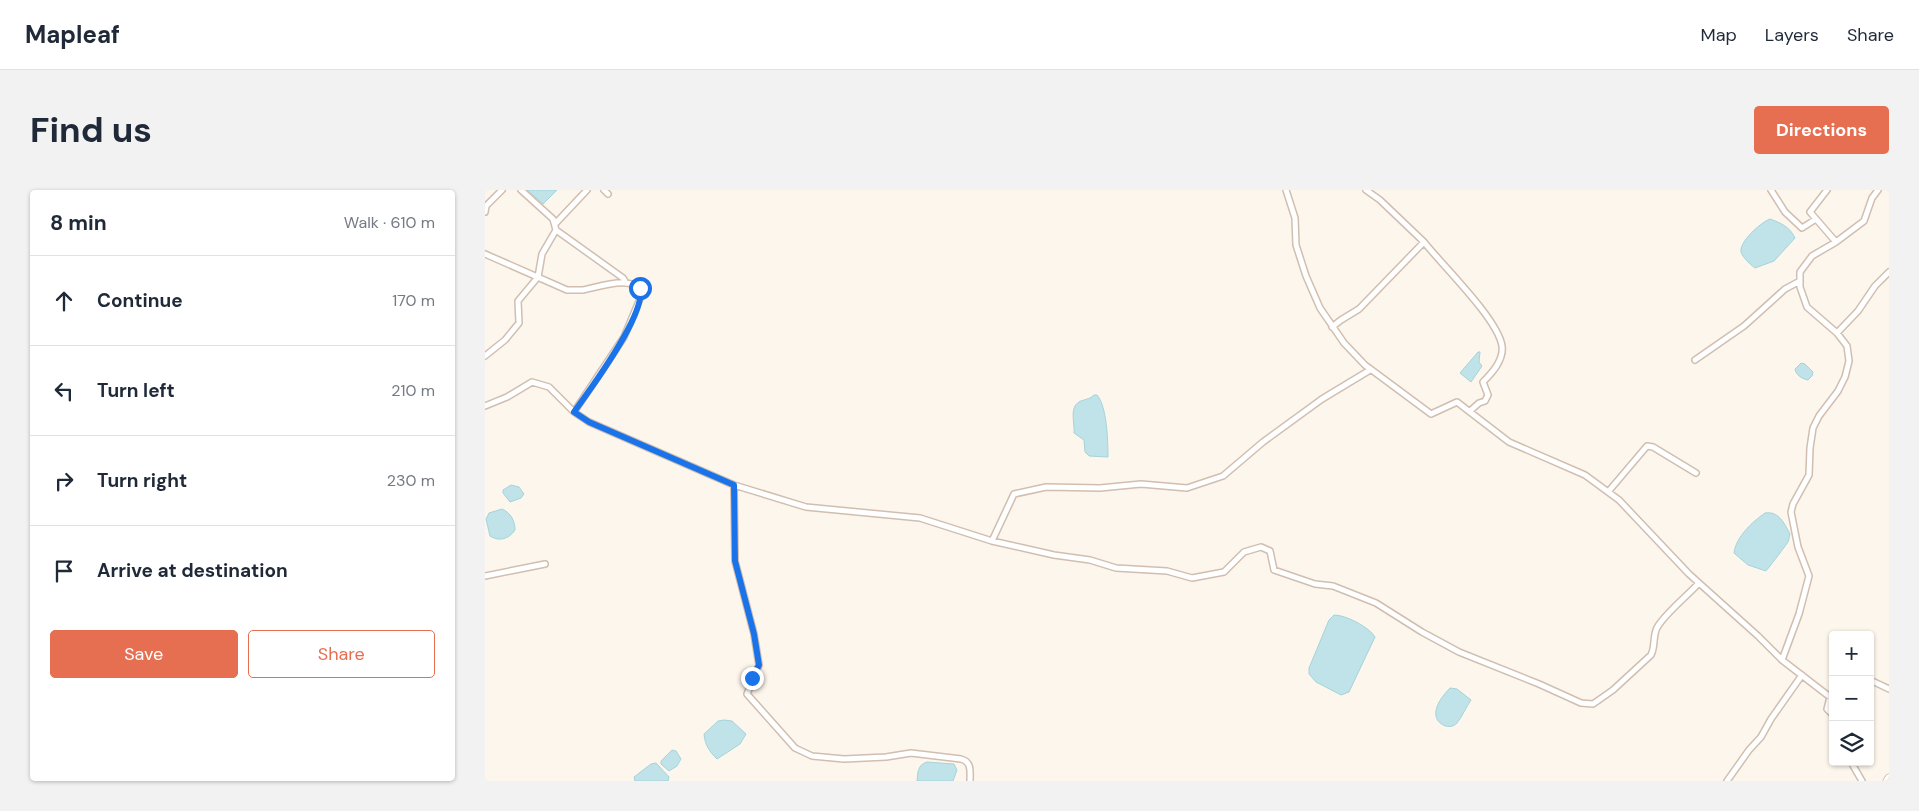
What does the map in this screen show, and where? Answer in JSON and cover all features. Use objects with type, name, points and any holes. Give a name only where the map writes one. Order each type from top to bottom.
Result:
[{"type":"street","points":[[485,212],[486,206],[502,190]]},
{"type":"street","points":[[521,190],[553,219],[556,227],[623,278],[626,283]]},
{"type":"street","points":[[485,356],[505,340],[519,323],[518,301],[538,278],[542,254],[556,227],[587,190]]},
{"type":"street","points":[[1286,190],[1295,218],[1296,244],[1303,268],[1320,308],[1344,342],[1370,370],[1431,414],[1457,402],[1509,442],[1585,476],[1608,492],[1619,500],[1699,583],[1782,660],[1829,696]]},
{"type":"street","points":[[1366,190],[1380,200],[1424,242],[1479,306],[1499,337],[1503,348],[1498,365],[1483,382],[1488,395],[1485,401],[1479,403],[1470,412]]},
{"type":"street","points":[[1771,190],[1785,212],[1803,228],[1816,219]]},
{"type":"street","points":[[1827,190],[1810,212],[1835,242]]},
{"type":"street","points":[[1782,660],[1799,614],[1809,576],[1797,547],[1791,512],[1793,504],[1809,475],[1813,428],[1819,416],[1838,391],[1845,377],[1849,361],[1847,346],[1837,333],[1807,307],[1800,287],[1801,272],[1812,256],[1864,221],[1872,198],[1878,190]]},
{"type":"street","points":[[1333,327],[1359,309],[1424,242]]},
{"type":"street","points":[[485,254],[567,290],[582,290],[616,283],[633,283],[640,288],[642,294],[624,337],[574,412]]},
{"type":"street","points":[[1837,333],[1858,310],[1875,286],[1889,272]]},
{"type":"street","points":[[1695,360],[1744,326],[1785,289],[1800,281]]},
{"type":"street","points":[[992,541],[1014,494],[1046,487],[1100,488],[1141,484],[1187,488],[1223,476],[1263,442],[1322,399],[1370,370]]},
{"type":"street","points":[[485,406],[507,397],[532,382],[549,387],[574,412],[589,422],[734,485],[806,507],[920,518],[992,541],[1054,555],[1090,560],[1116,568],[1167,571],[1192,578],[1224,572],[1244,552],[1261,548],[1270,551],[1274,570],[1315,584],[1333,586],[1376,603],[1422,632],[1459,652],[1581,703],[1593,704],[1613,690],[1651,655],[1654,648],[1653,639],[1658,626],[1699,583]]},
{"type":"street","points":[[1608,492],[1647,446],[1653,447],[1696,473]]},
{"type":"street","points":[[734,485],[735,561],[754,634],[759,665],[747,694],[795,748],[812,756],[844,759],[886,757],[911,753],[961,759],[967,760],[969,764],[970,781]]},
{"type":"street","points":[[485,576],[545,564]]},
{"type":"street","points":[[1727,781],[1749,750],[1761,737],[1771,719],[1802,675]]},
{"type":"street","points":[[1874,682],[1889,690]]},
{"type":"street","points":[[1853,766],[1862,781]]},
{"type":"water","points":[[527,190],[557,190],[543,204]]},
{"type":"water","points":[[1770,219],[1785,226],[1795,238],[1774,261],[1755,268],[1743,256],[1741,248],[1751,233]]},
{"type":"water","points":[[1480,352],[1479,362],[1482,366],[1471,382],[1460,373]]},
{"type":"water","points":[[1801,363],[1805,364],[1813,372],[1808,380],[1800,376],[1795,369]]},
{"type":"water","points":[[1097,395],[1100,400],[1105,415],[1108,457],[1089,456],[1085,452],[1084,440],[1074,433],[1074,408],[1079,402]]},
{"type":"water","points":[[511,485],[519,487],[524,494],[521,498],[510,502],[503,493],[503,490]]},
{"type":"water","points":[[502,509],[512,518],[515,530],[507,537],[497,539],[490,536],[486,519],[489,513]]},
{"type":"water","points":[[1765,513],[1777,516],[1790,534],[1788,542],[1766,571],[1748,565],[1734,553],[1735,547],[1745,530]]},
{"type":"water","points":[[1334,615],[1357,622],[1368,629],[1375,637],[1349,692],[1341,695],[1316,682],[1309,674],[1309,668],[1329,620]]},
{"type":"water","points":[[1450,688],[1457,689],[1471,700],[1457,723],[1451,726],[1444,726],[1437,719],[1436,712],[1440,701]]},
{"type":"water","points":[[718,721],[732,721],[746,734],[740,744],[717,759],[708,748],[704,734]]},
{"type":"water","points":[[672,750],[676,751],[681,759],[677,766],[669,771],[661,764],[661,761]]},
{"type":"water","points":[[927,762],[954,764],[957,770],[953,781],[917,781],[921,765]]},
{"type":"water","points":[[656,763],[669,777],[668,781],[635,781],[634,777],[651,764]]},
{"type":"route","points":[[640,288],[642,294],[624,337],[574,412],[589,422],[734,485],[735,561],[754,634],[759,665],[752,678]]}]
